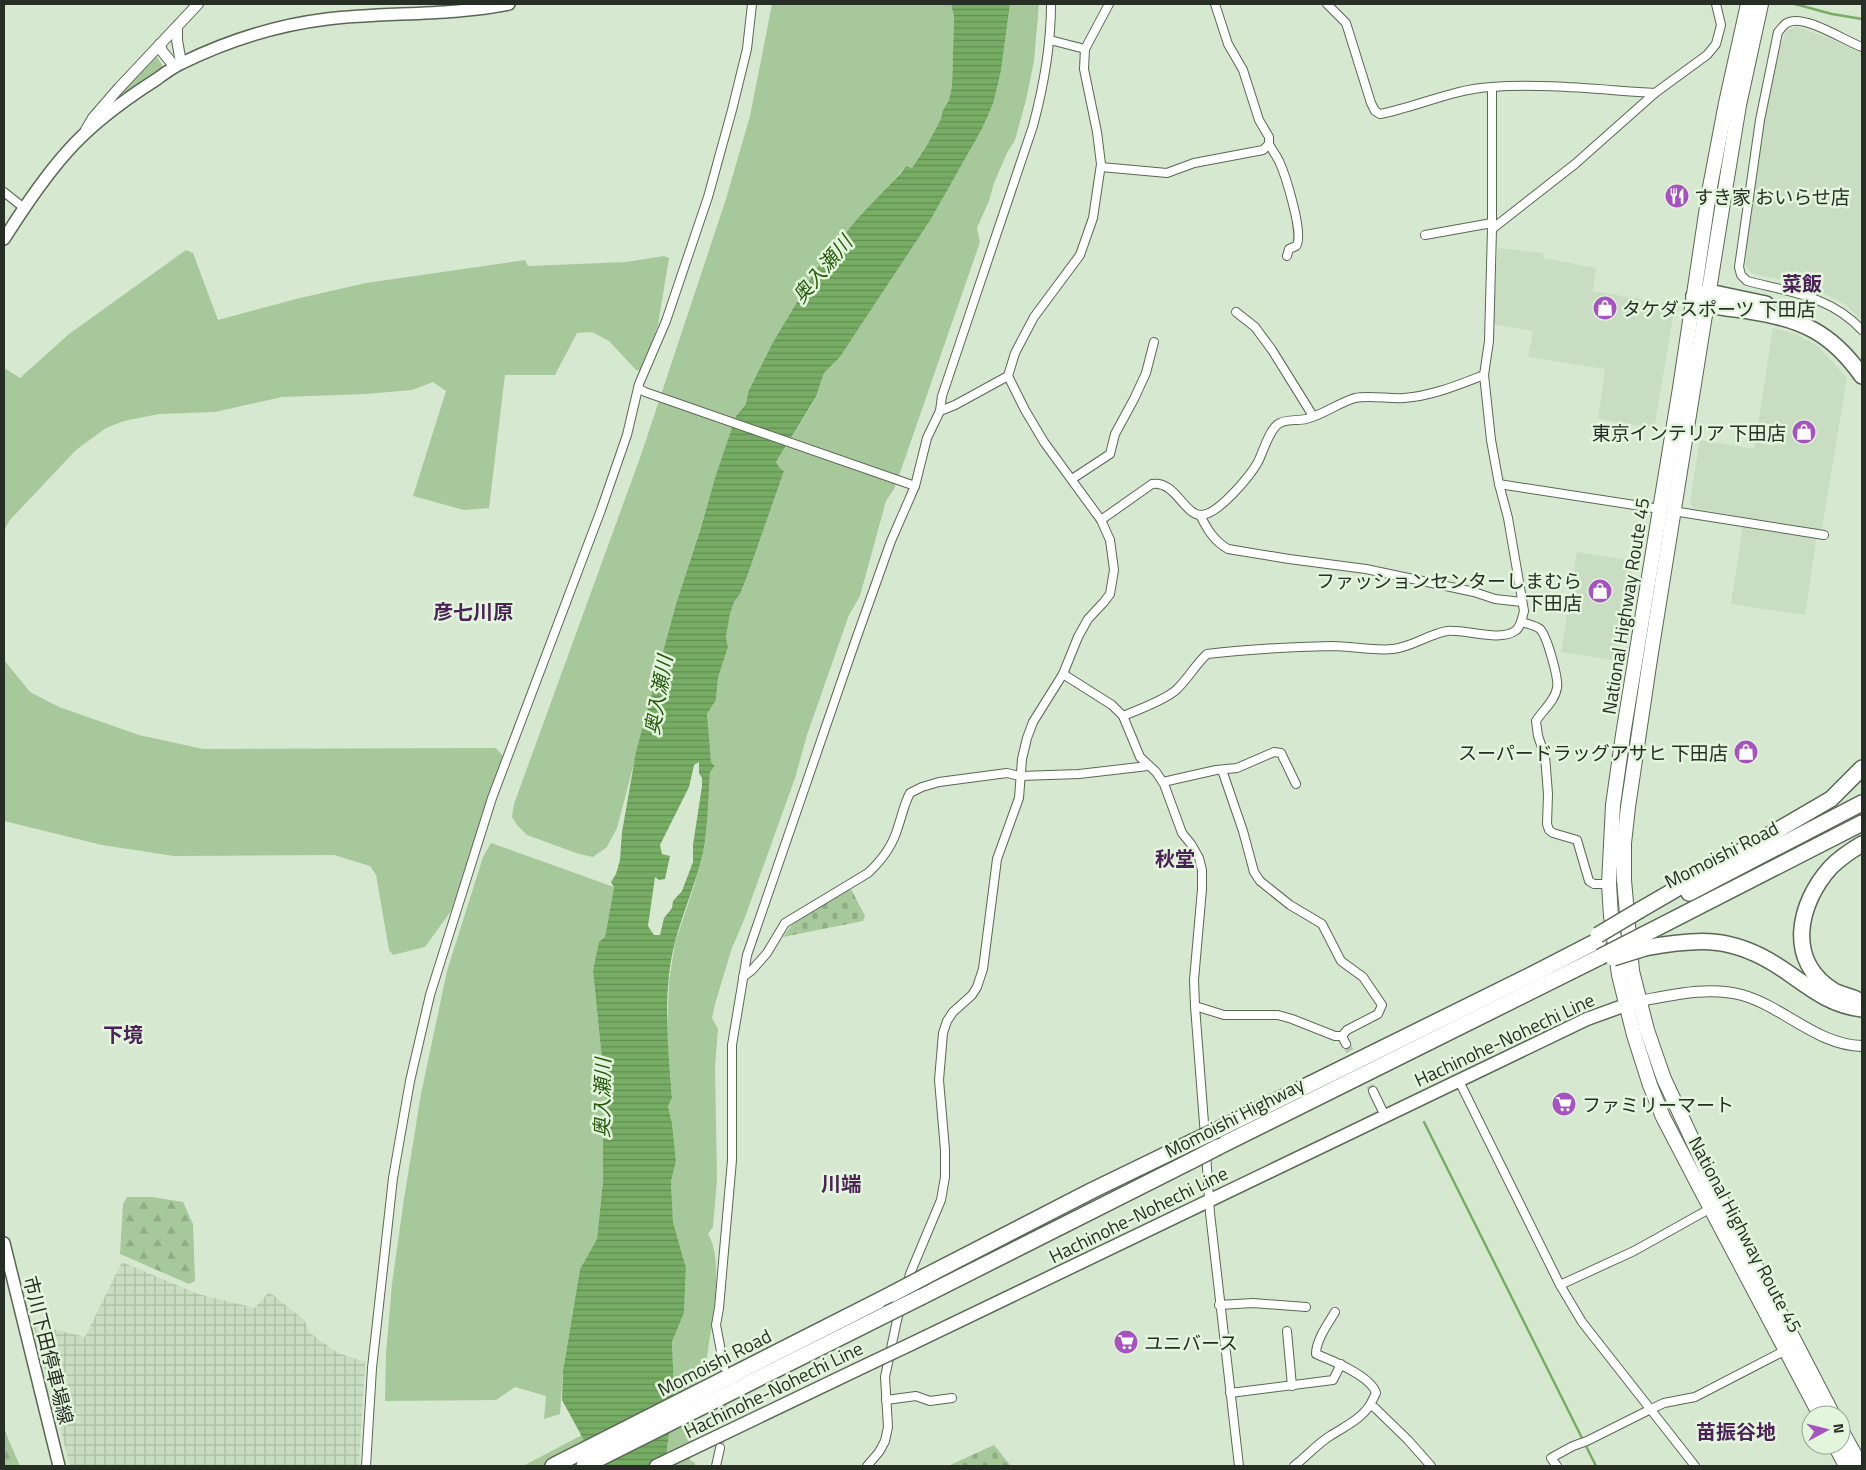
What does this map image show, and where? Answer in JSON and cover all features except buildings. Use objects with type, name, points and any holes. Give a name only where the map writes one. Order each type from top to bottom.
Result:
[{"type":"highway","name":"National Highway Route 45","points":[[1748,4],[1712,178],[1694,296],[1624,843],[1626,910],[1632,972],[1632,1002],[1678,1111],[1712,1182],[1828,1405]]},
{"type":"highway","name":"National Highway Route 45","points":[[1761,4],[1740,105],[1708,298],[1666,510],[1614,806],[1609,884],[1615,946],[1632,1002],[1650,1085],[1663,1117],[1815,1405]]},
{"type":"highway","points":[[1694,296],[1793,310],[1820,322],[1839,336],[1862,362]]},
{"type":"highway","points":[[1708,298],[1775,315],[1813,329],[1848,356],[1862,376]]},
{"type":"highway","points":[[1640,914],[1831,799],[1862,768]]},
{"type":"highway","name":"Momoishi Road","points":[[1640,914],[1862,803]]},
{"type":"highway","name":"Momoishi Road","points":[[1600,959],[1644,942],[1862,823]]},
{"type":"highway","points":[[1862,844],[1832,867],[1813,892],[1804,914],[1800,940],[1806,962],[1815,975],[1834,991],[1862,999]]},
{"type":"highway","name":"Momoishi Highway","points":[[892,1294],[1093,1190],[1531,975],[1640,914]]},
{"type":"highway","points":[[1644,942],[1709,941],[1736,946],[1780,967],[1806,987],[1833,1002],[1862,1008]]},
{"type":"highway","name":"Momoishi Highway","points":[[887,1314],[1218,1147],[1600,959]]},
{"type":"highway","name":"Momoishi Road","points":[[553,1466],[892,1294]]},
{"type":"highway","name":"Momoishi Road","points":[[584,1466],[702,1409],[887,1314]]},
{"type":"highway","points":[[1851,1448],[1861,1466]]},
{"type":"main road","points":[[4,239],[24,208],[67,152],[83,136],[132,95],[178,65],[246,37],[282,27],[327,19],[474,9],[508,4]]},
{"type":"main road","name":"Hachinohe-Nohechi Line","points":[[656,1466],[1587,1019],[1632,1002]]},
{"type":"main road","name":"市川下田停車場線","points":[[4,1243],[60,1466]]},
{"type":"street","points":[[83,136],[93,118],[198,4]]},
{"type":"street","points":[[366,1466],[372,1368],[393,1178],[410,1081],[430,995],[492,798],[601,510],[710,190],[747,49],[752,4]]},
{"type":"street","points":[[724,1367],[716,1325],[732,1160],[732,1045],[747,955],[927,438],[940,410],[942,396],[1033,126],[1044,82],[1050,40],[1051,4]]},
{"type":"street","points":[[867,1466],[879,1452],[888,1427],[885,1377],[897,1320],[910,1274],[941,1200],[945,1177],[945,1150],[938,1080],[943,1033],[947,1021],[953,1012],[972,995],[977,987],[983,969],[997,859],[1019,798],[1022,759],[1033,722],[1064,674],[1078,637],[1088,619],[1110,594],[1112,587],[1114,570],[1110,540],[1101,520],[1044,442],[1008,376],[1015,353],[1034,317],[1080,255],[1093,218],[1101,167],[1098,132],[1084,69],[1085,49],[1109,4]]},
{"type":"street","points":[[1215,4],[1228,44],[1243,70],[1259,120],[1269,137],[1269,144],[1280,162],[1295,209],[1299,239],[1296,246],[1289,249],[1287,256]]},
{"type":"street","points":[[1327,4],[1346,23],[1371,103],[1375,111],[1380,114],[1492,86],[1533,86],[1655,93]]},
{"type":"street","points":[[1425,235],[1492,226],[1575,164],[1655,93],[1707,55],[1716,44],[1721,26],[1716,4]]},
{"type":"street","points":[[1862,47],[1812,24],[1798,20],[1786,22],[1778,32],[1760,120],[1739,267],[1741,275],[1747,281],[1789,290],[1837,308],[1862,330]]},
{"type":"street","points":[[177,27],[178,65]]},
{"type":"street","points":[[1050,40],[1085,49]]},
{"type":"street","points":[[160,44],[162,51],[178,65]]},
{"type":"street","points":[[1123,716],[1174,692],[1207,654],[1295,647],[1334,646],[1394,649],[1446,631],[1491,635],[1508,634],[1515,631],[1522,622],[1524,611],[1508,518],[1499,484],[1491,440],[1484,375],[1489,341],[1492,226],[1492,86]]},
{"type":"street","points":[[1101,167],[1167,172],[1194,162],[1263,150],[1269,144]]},
{"type":"street","points":[[4,192],[24,208]]},
{"type":"street","points":[[1236,312],[1255,327],[1272,350],[1313,416]]},
{"type":"street","points":[[1072,479],[1110,454],[1115,434],[1146,373],[1154,342]]},
{"type":"street","points":[[1101,520],[1152,484],[1160,483],[1166,486],[1194,513],[1200,515],[1215,509],[1223,503],[1250,474],[1258,462],[1273,429],[1279,423],[1307,419],[1355,398],[1406,398],[1450,388],[1484,375]]},
{"type":"street","points":[[940,410],[955,405],[1008,376]]},
{"type":"street","points":[[642,390],[912,485]]},
{"type":"street","points":[[1499,484],[1824,535]]},
{"type":"street","points":[[1200,515],[1206,528],[1219,544],[1228,549],[1366,569],[1495,598],[1522,602]]},
{"type":"street","points":[[1522,622],[1540,630],[1544,636],[1557,680],[1554,696],[1536,721],[1538,736],[1545,756],[1548,794],[1547,824],[1549,830],[1553,833],[1577,840],[1589,881],[1594,884],[1609,884]]},
{"type":"street","points":[[1064,674],[1112,704],[1123,716],[1140,757],[1156,772],[1163,782],[1182,834],[1191,844],[1202,870],[1194,980],[1195,1006],[1209,1200],[1219,1305],[1239,1466]]},
{"type":"street","points":[[1163,782],[1237,768],[1274,752],[1281,753],[1296,784]]},
{"type":"street","points":[[743,977],[767,953],[786,923],[868,873],[877,864],[897,830],[910,793],[939,782],[1007,773],[1020,776],[1106,772],[1148,766]]},
{"type":"street","points":[[1222,770],[1243,831],[1254,872],[1260,881],[1290,904],[1322,924],[1341,961],[1363,977],[1380,1000],[1382,1005],[1378,1014],[1347,1030],[1342,1036]]},
{"type":"street","points":[[1632,1002],[1694,992],[1726,992],[1761,1002],[1824,1037],[1852,1046],[1862,1046]]},
{"type":"street","points":[[1195,1006],[1224,1015],[1278,1015],[1335,1036],[1342,1036]]},
{"type":"street","points":[[1342,1036],[1346,1044]]},
{"type":"street","points":[[1459,1081],[1560,1285],[1582,1322],[1695,1466]]},
{"type":"street","points":[[1373,1091],[1385,1116]]},
{"type":"street","points":[[1560,1285],[1634,1251],[1711,1208]]},
{"type":"street","points":[[1219,1305],[1253,1303],[1306,1307]]},
{"type":"street","points":[[1294,1466],[1328,1437],[1346,1427],[1366,1411],[1376,1393],[1375,1389],[1341,1364],[1316,1354],[1320,1338],[1335,1312]]},
{"type":"street","points":[[1287,1331],[1292,1386]]},
{"type":"street","points":[[1556,1466],[1550,1458],[1573,1446],[1587,1442],[1651,1409],[1695,1397],[1786,1350]]},
{"type":"street","points":[[1230,1393],[1333,1380],[1341,1364]]},
{"type":"street","points":[[886,1400],[916,1396],[930,1401],[952,1398]]},
{"type":"street","points":[[1370,1405],[1408,1440],[1431,1466]]},
{"type":"street","points":[[716,1466],[720,1448]]},
{"type":"shaded area","points":[[1797,27],[1832,39],[1862,54],[1862,320],[1844,304],[1827,295],[1788,281],[1753,274],[1746,265],[1746,238],[1757,169],[1761,123],[1773,64],[1787,30]]},
{"type":"shaded area","points":[[1498,248],[1543,253],[1543,258],[1596,268],[1593,291],[1675,305],[1654,428],[1598,419],[1605,369],[1528,357],[1533,331],[1492,324]]},
{"type":"shaded area","points":[[1773,328],[1796,334],[1819,347],[1847,378],[1822,529],[1818,529],[1805,615],[1731,604],[1744,517],[1693,508],[1690,500],[1700,440],[1754,449]]},
{"type":"shaded area","points":[[1577,552],[1634,561],[1618,661],[1561,652]]},
{"type":"shaded area","points":[[122,1262],[198,1294],[255,1308],[269,1292],[304,1320],[311,1334],[338,1353],[365,1362],[359,1466],[70,1466],[33,1324],[85,1337]]},
{"type":"green space","points":[[772,4],[951,4],[954,17],[952,86],[949,100],[927,145],[912,168],[906,166],[817,268],[772,344],[748,392],[746,404],[736,416],[676,604],[617,828],[607,847],[593,857],[579,854],[527,835],[512,817],[514,804],[641,455],[726,199],[750,116]]},
{"type":"green space","points":[[1010,4],[1039,4],[1034,61],[1015,140],[994,183],[989,201],[977,228],[980,242],[902,467],[894,489],[886,501],[860,596],[849,615],[807,735],[795,778],[744,920],[732,948],[715,1004],[712,1018],[718,1029],[715,1067],[717,1179],[713,1227],[708,1234],[716,1260],[714,1312],[707,1358],[700,1363],[690,1460],[695,1463],[695,1466],[665,1466],[674,1391],[672,1342],[684,1313],[686,1269],[673,1222],[671,1181],[676,1161],[672,1123],[668,1106],[672,1097],[667,1034],[669,981],[675,943],[694,886],[703,850],[710,772],[715,766],[711,762],[707,714],[716,700],[718,678],[728,647],[726,637],[730,614],[747,577],[784,471],[776,462],[816,398],[824,373],[840,357],[931,219],[982,129],[993,104],[1001,71]]},
{"type":"green space","points":[[153,56],[157,57],[162,65],[162,69],[124,93],[122,90]]},
{"type":"green space","points":[[186,250],[193,253],[218,320],[366,283],[525,260],[528,266],[626,262],[664,256],[669,258],[658,325],[641,371],[636,370],[609,341],[592,332],[577,333],[555,375],[505,375],[489,508],[464,510],[413,496],[446,391],[433,382],[412,390],[366,394],[282,397],[215,412],[159,414],[124,421],[106,428],[76,450],[9,521],[4,531],[4,370],[6,369],[20,378],[69,334]]},
{"type":"green space","points":[[4,660],[30,692],[59,707],[139,735],[203,749],[496,748],[503,756],[451,911],[425,947],[393,955],[389,950],[376,875],[370,866],[334,855],[174,856],[102,845],[4,821]]},
{"type":"green space","points":[[491,843],[614,887],[605,937],[593,971],[605,1089],[607,1131],[603,1138],[603,1181],[597,1239],[580,1269],[563,1371],[560,1414],[544,1419],[546,1396],[515,1387],[496,1400],[385,1401],[386,1353],[392,1284],[421,1094],[447,971],[483,857]]},
{"type":"green space","points":[[851,889],[865,916],[863,921],[783,937],[796,919]]},
{"type":"green space","points":[[127,1197],[152,1197],[183,1202],[193,1224],[195,1281],[189,1284],[120,1254],[123,1204]]},
{"type":"green space","points":[[4,1429],[20,1466],[4,1466]]},
{"type":"green space","points":[[582,1435],[598,1466],[523,1466]]},
{"type":"green space","points":[[994,1445],[1011,1466],[948,1466]]},
{"type":"water","name":"奥入瀬川","points":[[951,4],[1010,4],[1001,71],[993,104],[982,129],[931,219],[840,357],[824,373],[816,397],[776,462],[784,471],[747,577],[730,614],[726,637],[728,647],[718,678],[716,700],[707,714],[711,762],[715,766],[710,772],[705,842],[697,875],[675,942],[668,980],[667,1020],[672,1098],[668,1106],[672,1123],[676,1161],[671,1181],[673,1222],[686,1268],[684,1313],[672,1342],[674,1391],[665,1466],[598,1466],[562,1400],[563,1371],[580,1269],[597,1239],[603,1181],[603,1138],[607,1131],[605,1089],[593,971],[599,942],[605,937],[614,887],[611,882],[616,874],[620,860],[622,832],[636,752],[676,604],[736,416],[746,404],[748,392],[772,344],[817,268],[858,218],[906,166],[912,168],[927,145],[941,119],[942,112],[949,100],[952,86],[954,17]],"holes":[[[699,762],[699,773],[702,778],[702,786],[693,845],[693,862],[682,891],[673,901],[672,908],[664,918],[660,935],[654,935],[648,926],[655,877],[659,880],[665,879],[670,856],[662,854],[660,845],[689,787],[694,765]]]},
{"type":"waterway","points":[[1795,4],[1832,14],[1862,19]]},
{"type":"waterway","points":[[1424,1122],[1596,1466]]},
{"type":"tunnel","points":[[1346,1044],[1373,1091]]},
{"type":"tunnel","points":[[720,1448],[723,1395]]},
{"type":"place","name":"すき家 おいらせ店","points":[[1677,196]]},
{"type":"place","name":"タケダスポーツ 下田店","points":[[1605,308]]},
{"type":"place","name":"東京インテリア 下田店","points":[[1804,432]]},
{"type":"place","name":"ファッションセンターしまむら 下田店","points":[[1600,591]]},
{"type":"place","name":"スーパードラッグアサヒ 下田店","points":[[1746,752]]},
{"type":"place","name":"ファミリーマート","points":[[1564,1104]]},
{"type":"place","name":"ユニバース","points":[[1126,1342]]},
{"type":"district","name":"菜飯","points":[[1802,283]]},
{"type":"district","name":"彦七川原","points":[[473,611]]},
{"type":"district","name":"秋堂","points":[[1175,858]]},
{"type":"district","name":"下境","points":[[123,1034]]},
{"type":"district","name":"川端","points":[[841,1183]]},
{"type":"district","name":"苗振谷地","points":[[1736,1431]]}]
